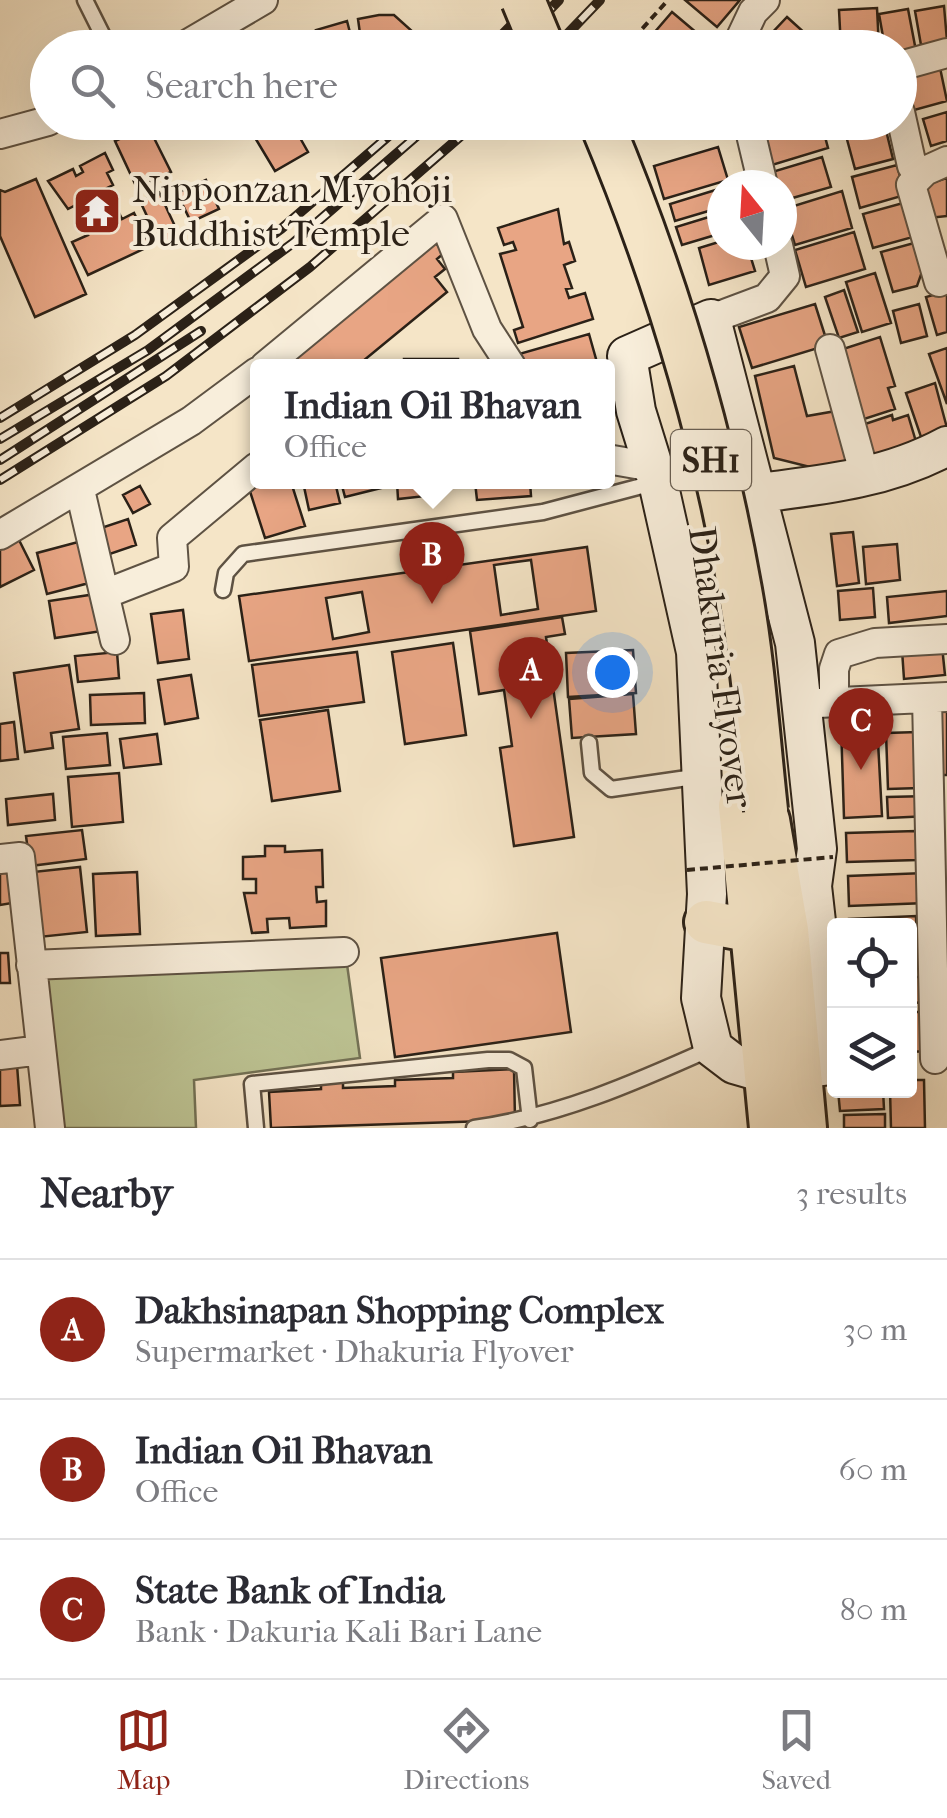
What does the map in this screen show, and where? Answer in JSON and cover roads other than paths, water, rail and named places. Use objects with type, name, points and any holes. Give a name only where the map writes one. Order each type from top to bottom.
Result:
[{"type":"main road","points":[[523,0],[536,30]]},
{"type":"main road","points":[[550,0],[562,30]]},
{"type":"main road","name":"Dhakuria Flyover","points":[[581,140],[628,259],[670,387],[716,602],[753,808],[786,929]]},
{"type":"main road","name":"Dhakuria Flyover","points":[[609,140],[666,298],[720,498],[740,592],[753,808]]},
{"type":"main road","points":[[706,922],[786,929]]},
{"type":"main road","name":"SH1","points":[[786,929],[808,1068],[805,1128]]},
{"type":"main road","name":"SH1","points":[[770,1128],[808,1068]]},
{"type":"street","points":[[212,30],[263,0]]},
{"type":"street","points":[[744,30],[753,12],[765,0]]},
{"type":"street","points":[[917,61],[947,53]]},
{"type":"street","points":[[0,134],[30,126]]},
{"type":"street","points":[[753,140],[760,170]]},
{"type":"street","points":[[906,140],[912,166],[936,166]]},
{"type":"street","points":[[936,166],[911,185],[939,282],[947,278]]},
{"type":"street","points":[[273,359],[442,219],[487,330],[506,359]]},
{"type":"street","points":[[711,318],[795,643],[818,703],[812,886],[786,929],[808,1068],[734,1064],[713,1048],[701,998],[706,922],[696,652],[636,411],[627,356],[711,318],[767,298],[785,276],[781,260]]},
{"type":"street","points":[[830,348],[865,476]]},
{"type":"street","points":[[0,535],[190,421],[250,377]]},
{"type":"street","points":[[759,493],[865,476],[947,446]]},
{"type":"street","points":[[615,462],[655,475]]},
{"type":"street","points":[[105,594],[174,567],[172,538],[250,473]]},
{"type":"street","points":[[80,490],[114,640]]},
{"type":"street","points":[[818,703],[840,654],[875,643],[947,638]]},
{"type":"street","points":[[818,703],[937,698],[930,1059]]},
{"type":"street","points":[[0,859],[20,857],[50,1128]]},
{"type":"street","points":[[32,965],[344,952]]},
{"type":"street","points":[[0,1055],[41,1050]]},
{"type":"lane","points":[[85,0],[101,30]]},
{"type":"lane","points":[[615,488],[655,475]]},
{"type":"lane","points":[[223,590],[226,573],[243,554],[543,512],[613,489]]},
{"type":"lane","points":[[590,743],[592,773],[611,788],[702,776]]},
{"type":"lane","points":[[474,1128],[530,1120],[633,1084],[713,1048]]},
{"type":"lane","points":[[256,1128],[252,1084],[488,1060],[509,1060],[524,1068],[530,1120]]},
{"type":"railway","points":[[507,30],[536,0]]},
{"type":"railway","points":[[530,30],[559,0]]},
{"type":"railway","points":[[571,30],[600,0]]},
{"type":"railway","points":[[0,418],[135,335],[281,229],[384,140]]},
{"type":"railway","points":[[0,439],[148,350],[293,243],[412,140]]},
{"type":"railway","points":[[0,480],[166,376],[310,267],[456,140]]},
{"type":"railway","points":[[0,460],[201,331]]},
{"type":"place","name":"Nipponzan Myohoji Buddhist Temple","points":[[97,211]]},
{"type":"place","name":"Indian Oil Bhavan","points":[[432,604]]},
{"type":"place","name":"Dakhsinapan Shopping Complex","points":[[531,719]]},
{"type":"place","name":"State Bank of India","points":[[861,770]]}]
